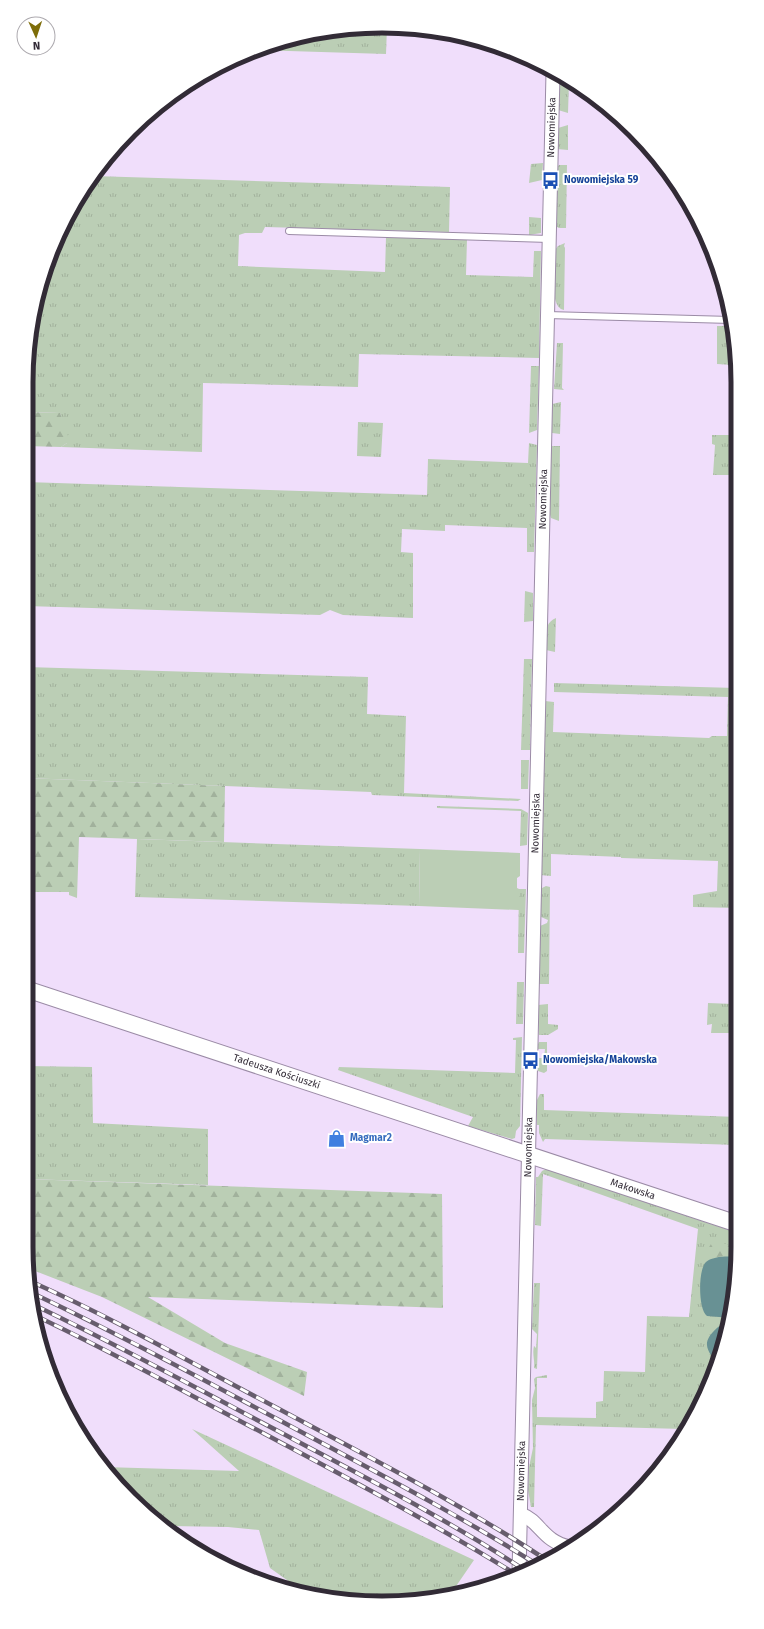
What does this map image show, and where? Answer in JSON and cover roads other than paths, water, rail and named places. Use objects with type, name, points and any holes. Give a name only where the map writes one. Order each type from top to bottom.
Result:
[{"type":"street","name":"Nowomiejska","points":[[519,1568],[553,78]]},
{"type":"street","name":"Tadeusza Kościuszki","points":[[33,991],[528,1155]]},
{"type":"street","name":"Makowska","points":[[528,1155],[731,1222]]},
{"type":"street","points":[[521,1514],[533,1521],[547,1537],[564,1544]]},
{"type":"lane","points":[[289,231],[549,238]]},
{"type":"lane","points":[[547,316],[725,320]]},
{"type":"railway","points":[[35,1283],[126,1328],[381,1464],[482,1520],[542,1557]]},
{"type":"railway","points":[[36,1295],[96,1324],[279,1420],[442,1508],[533,1562]]},
{"type":"railway","points":[[39,1307],[128,1352],[373,1481],[466,1534],[520,1567]]},
{"type":"railway","points":[[41,1318],[151,1374],[360,1485],[510,1571]]},
{"type":"place","name":"Nowomiejska 59","points":[[551,180]]},
{"type":"place","name":"Nowomiejska/Makowska","points":[[530,1060]]},
{"type":"place","name":"Magmar2","points":[[337,1138]]}]
